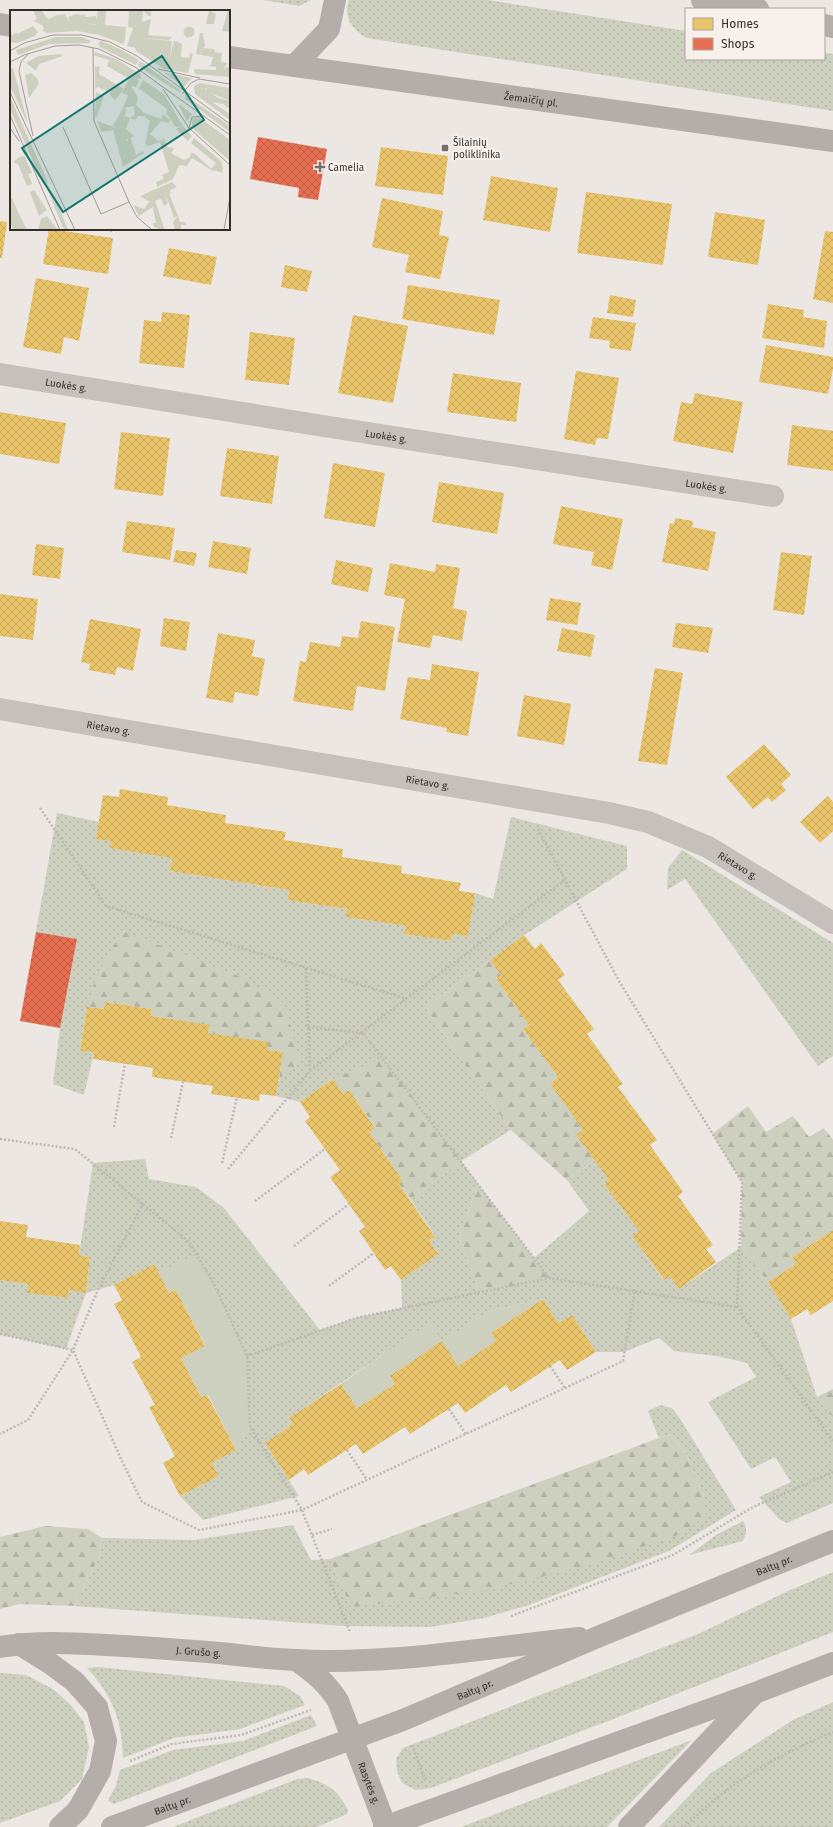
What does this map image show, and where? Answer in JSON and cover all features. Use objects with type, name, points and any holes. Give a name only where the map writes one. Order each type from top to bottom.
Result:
[{"type":"main road","points":[[294,66],[329,30],[335,0]]},
{"type":"main road","points":[[702,0],[752,8]]},
{"type":"main road","points":[[0,24],[10,26]]},
{"type":"main road","name":"Žemaičių pl.","points":[[230,57],[833,141]]},
{"type":"main road","points":[[784,134],[833,154]]},
{"type":"main road","name":"Baltų pr.","points":[[112,1827],[353,1739],[442,1704],[600,1636],[833,1541]]},
{"type":"main road","name":"J. Grušo g.","points":[[9,1645],[80,1643],[161,1648],[296,1660],[390,1659],[445,1655],[502,1646],[600,1636]]},
{"type":"main road","points":[[9,1645],[51,1664],[74,1681],[97,1707],[106,1741],[100,1771],[78,1810],[60,1827]]},
{"type":"main road","points":[[296,1660],[318,1676],[331,1688],[338,1701],[353,1739]]},
{"type":"main road","points":[[385,1827],[833,1663]]},
{"type":"main road","points":[[629,1827],[754,1693]]},
{"type":"main road","name":"Rasytės g.","points":[[353,1739],[385,1827]]},
{"type":"street","name":"Luokės g.","points":[[0,374],[317,426],[773,496]]},
{"type":"street","name":"Rietavo g.","points":[[0,709],[609,813],[648,822],[708,847],[833,923]]},
{"type":"path","points":[[521,798],[566,879],[619,981],[742,1182],[737,1307],[833,1441]]},
{"type":"path","points":[[40,808],[106,906],[408,999]]},
{"type":"path","points":[[228,1169],[310,1071],[363,1033],[566,879]]},
{"type":"path","points":[[306,968],[310,1071]]},
{"type":"path","points":[[308,1026],[363,1033],[549,1278]]},
{"type":"path","points":[[114,1128],[125,1063]]},
{"type":"path","points":[[171,1138],[183,1082]]},
{"type":"path","points":[[222,1164],[236,1098]]},
{"type":"path","points":[[0,1139],[75,1149],[188,1241],[214,1284],[248,1356],[250,1428],[302,1510],[350,1632],[357,1633]]},
{"type":"path","points":[[255,1201],[325,1149]]},
{"type":"path","points":[[0,1434],[28,1420],[73,1350],[97,1292],[143,1203]]},
{"type":"path","points":[[294,1246],[349,1204]]},
{"type":"path","points":[[329,1286],[374,1253]]},
{"type":"path","points":[[248,1356],[356,1318],[549,1278],[737,1307]]},
{"type":"path","points":[[73,1350],[142,1502],[199,1530],[302,1510],[623,1361],[634,1290]]},
{"type":"path","points":[[0,1334],[73,1350]]},
{"type":"path","points":[[550,1366],[565,1388]]},
{"type":"path","points":[[449,1408],[466,1434]]},
{"type":"path","points":[[347,1450],[367,1480]]},
{"type":"path","points":[[510,1616],[673,1555],[753,1507],[833,1472]]},
{"type":"path","points":[[312,1535],[332,1529]]},
{"type":"path","points":[[100,1771],[172,1744],[241,1735],[338,1701]]},
{"type":"path","points":[[688,1826],[723,1792],[762,1766],[833,1732]]},
{"type":"green space","points":[[263,0],[311,0],[299,6]]},
{"type":"green space","points":[[349,0],[488,0],[685,31],[685,60],[825,60],[825,53],[833,54],[833,111],[367,38],[353,27],[348,17],[347,6]]},
{"type":"green space","points":[[57,813],[99,822],[111,841],[172,858],[170,871],[289,890],[288,900],[347,909],[347,917],[406,926],[404,934],[451,941],[452,934],[468,936],[475,893],[493,899],[511,817],[627,846],[627,869],[524,935],[425,1007],[511,1130],[461,1161],[333,1079],[300,1102],[276,1096],[279,1079],[300,1062],[123,931],[87,1007],[80,1050],[94,1052],[84,1095],[53,1084],[60,1028],[77,939],[36,932]]},
{"type":"green space","points":[[682,850],[833,943],[833,1056],[818,1066],[685,879],[667,890],[668,868]]},
{"type":"green space","points":[[122,931],[241,977],[285,1004],[300,1062],[279,1079],[283,1052],[267,1050],[208,1033],[209,1026],[151,1016],[152,1009],[105,1002],[104,1009],[87,1007],[96,977]]},
{"type":"green space","points":[[490,960],[501,975],[496,979],[529,1025],[523,1029],[558,1077],[550,1084],[583,1130],[576,1135],[595,1160],[567,1180],[511,1130],[425,1007]]},
{"type":"green space","points":[[383,1058],[461,1161],[411,1200],[399,1184],[403,1181],[369,1132],[375,1127],[349,1090],[343,1094],[333,1079]]},
{"type":"green space","points":[[748,1106],[766,1132],[793,1116],[809,1137],[824,1128],[833,1140],[833,1230],[792,1257],[796,1264],[768,1282],[741,1247],[742,1182],[712,1134]]},
{"type":"green space","points":[[145,1159],[149,1179],[196,1187],[224,1208],[320,1330],[356,1318],[402,1308],[401,1280],[438,1254],[429,1241],[435,1236],[411,1200],[461,1161],[478,1184],[459,1237],[479,1293],[549,1278],[534,1258],[589,1211],[567,1180],[595,1160],[609,1180],[604,1184],[639,1231],[632,1236],[663,1280],[670,1276],[679,1289],[741,1247],[768,1282],[791,1319],[817,1397],[833,1417],[833,1503],[787,1523],[779,1519],[759,1497],[791,1482],[775,1457],[751,1469],[708,1402],[756,1377],[747,1363],[717,1356],[674,1351],[659,1338],[624,1352],[596,1352],[572,1315],[558,1323],[543,1299],[489,1311],[442,1341],[429,1324],[289,1418],[293,1424],[265,1443],[299,1496],[203,1520],[180,1496],[219,1476],[212,1463],[236,1450],[250,1427],[247,1356],[158,1273],[154,1264],[114,1285],[86,1293],[66,1349],[0,1334],[0,1280],[28,1284],[27,1293],[68,1298],[69,1290],[86,1292],[90,1257],[79,1255],[93,1163]]},
{"type":"green space","points":[[478,1184],[549,1278],[479,1293],[459,1237]]},
{"type":"green space","points":[[196,1254],[214,1284],[247,1356],[250,1427],[236,1450],[208,1395],[201,1397],[181,1358],[205,1345],[176,1290],[169,1293],[158,1273]]},
{"type":"green space","points":[[543,1299],[491,1333],[496,1341],[458,1366],[442,1342],[390,1376],[395,1384],[357,1408],[341,1384],[429,1323],[442,1341],[489,1311]]},
{"type":"green space","points":[[833,1389],[833,1417],[817,1397]]},
{"type":"green space","points":[[660,1405],[672,1408],[679,1417],[736,1510],[669,1551],[529,1605],[484,1618],[430,1627],[344,1626],[74,1606],[100,1556],[102,1538],[194,1540],[293,1525],[311,1560],[330,1559],[351,1607],[705,1498],[686,1454],[670,1434],[659,1438],[648,1411]]},
{"type":"green space","points":[[670,1434],[686,1454],[705,1498],[706,1516],[681,1534],[581,1567],[487,1590],[351,1607],[330,1559]]},
{"type":"green space","points":[[743,1521],[746,1526],[746,1531],[743,1541],[689,1555],[716,1535]]},
{"type":"green space","points":[[45,1526],[88,1529],[102,1538],[100,1556],[74,1606],[20,1604],[0,1609],[0,1537]]},
{"type":"green space","points":[[833,1572],[833,1632],[611,1720],[431,1788],[416,1790],[402,1783],[397,1771],[396,1759],[403,1748],[698,1634],[788,1591]]},
{"type":"green space","points":[[98,1667],[284,1686],[300,1696],[305,1705],[240,1729],[174,1738],[123,1758],[121,1732],[110,1699],[96,1678],[87,1668]]},
{"type":"green space","points":[[0,1673],[26,1675],[53,1689],[71,1705],[84,1722],[89,1747],[82,1779],[60,1801],[0,1823]]},
{"type":"green space","points":[[833,1702],[833,1827],[659,1827],[711,1773],[793,1720]]},
{"type":"green space","points":[[311,1715],[317,1726],[114,1804],[108,1801],[116,1785],[120,1770],[173,1750],[243,1741]]},
{"type":"green space","points":[[692,1740],[607,1827],[461,1827]]},
{"type":"green space","points":[[308,1778],[328,1786],[337,1793],[348,1810],[347,1814],[317,1827],[173,1827],[297,1779]]},
{"type":"building: Homes","points":[[381,147],[448,156],[443,195],[375,186]]},
{"type":"building: Homes","points":[[491,176],[558,188],[550,232],[483,220]]},
{"type":"building: Homes","points":[[586,192],[672,204],[663,265],[577,253]]},
{"type":"building: Homes","points":[[382,198],[443,211],[439,235],[449,237],[440,279],[405,272],[409,255],[372,247]]},
{"type":"building: Homes","points":[[715,212],[765,220],[758,265],[708,257]]},
{"type":"building: Homes","points":[[0,221],[7,222],[2,258],[0,258]]},
{"type":"building: Homes","points":[[49,230],[113,238],[108,274],[43,264]]},
{"type":"building: Homes","points":[[825,231],[833,232],[833,303],[813,299]]},
{"type":"building: Homes","points":[[169,248],[217,257],[211,285],[163,276]]},
{"type":"building: Homes","points":[[285,265],[312,271],[307,292],[281,287]]},
{"type":"building: Homes","points":[[36,278],[89,288],[79,341],[64,337],[61,354],[23,347]]},
{"type":"building: Homes","points":[[408,285],[500,300],[494,335],[402,319]]},
{"type":"building: Homes","points":[[610,295],[636,300],[633,317],[607,313]]},
{"type":"building: Homes","points":[[768,304],[804,310],[803,317],[827,321],[824,348],[762,338]]},
{"type":"building: Homes","points":[[162,312],[190,315],[184,368],[139,363],[144,320],[161,322]]},
{"type":"building: Homes","points":[[353,315],[408,326],[393,403],[338,393]]},
{"type":"building: Homes","points":[[593,317],[636,323],[631,351],[609,348],[610,341],[589,338]]},
{"type":"building: Homes","points":[[250,332],[295,338],[289,385],[245,380]]},
{"type":"building: Homes","points":[[766,345],[833,357],[833,369],[828,394],[759,382]]},
{"type":"building: Homes","points":[[576,371],[619,378],[608,439],[597,438],[595,445],[564,439]]},
{"type":"building: Homes","points":[[453,373],[521,383],[516,422],[447,412]]},
{"type":"building: Homes","points":[[695,393],[743,402],[733,453],[673,441],[681,402],[692,404]]},
{"type":"building: Homes","points":[[0,412],[66,423],[59,464],[0,454]]},
{"type":"building: Homes","points":[[792,425],[833,431],[833,471],[787,465]]},
{"type":"building: Homes","points":[[121,432],[170,438],[163,496],[114,489]]},
{"type":"building: Homes","points":[[227,448],[279,456],[272,504],[220,496]]},
{"type":"building: Homes","points":[[333,463],[385,473],[375,527],[324,518]]},
{"type":"building: Homes","points":[[439,482],[504,493],[497,534],[432,522]]},
{"type":"building: Homes","points":[[561,506],[623,519],[612,570],[591,565],[594,552],[553,544]]},
{"type":"building: Homes","points":[[675,518],[693,521],[692,527],[716,532],[708,571],[662,562],[670,523],[674,524]]},
{"type":"building: Homes","points":[[127,521],[175,528],[170,560],[122,552]]},
{"type":"building: Homes","points":[[213,541],[251,548],[247,574],[208,567]]},
{"type":"building: Homes","points":[[36,544],[64,548],[60,579],[32,575]]},
{"type":"building: Homes","points":[[176,550],[197,553],[194,566],[173,562]]},
{"type":"building: Homes","points":[[781,552],[812,556],[804,615],[773,610]]},
{"type":"building: Homes","points":[[336,560],[373,568],[368,592],[331,584]]},
{"type":"building: Homes","points":[[390,563],[435,572],[436,564],[460,568],[453,608],[467,611],[462,641],[433,635],[430,648],[397,642],[405,599],[384,595]]},
{"type":"building: Homes","points":[[0,594],[38,599],[33,640],[0,636]]},
{"type":"building: Homes","points":[[550,598],[581,603],[577,625],[546,620]]},
{"type":"building: Homes","points":[[164,618],[190,622],[186,651],[160,646]]},
{"type":"building: Homes","points":[[90,619],[141,629],[133,671],[117,667],[115,675],[89,670],[90,664],[81,662]]},
{"type":"building: Homes","points":[[361,621],[395,627],[385,691],[357,686],[353,711],[293,701],[300,661],[306,662],[310,642],[340,647],[342,636],[358,638]]},
{"type":"building: Homes","points":[[676,623],[713,628],[708,653],[672,647]]},
{"type":"building: Homes","points":[[562,628],[595,635],[591,657],[557,651]]},
{"type":"building: Homes","points":[[218,633],[255,640],[252,656],[265,659],[258,696],[235,692],[233,703],[206,698]]},
{"type":"building: Homes","points":[[432,664],[479,672],[468,736],[446,732],[447,728],[400,719],[408,677],[430,680]]},
{"type":"building: Homes","points":[[655,668],[683,673],[667,765],[638,761]]},
{"type":"building: Homes","points":[[524,695],[571,704],[564,745],[517,736]]},
{"type":"building: Homes","points":[[764,744],[791,775],[781,784],[786,790],[772,802],[768,797],[753,809],[726,777]]},
{"type":"building: Homes","points":[[120,789],[168,797],[167,805],[226,815],[225,823],[286,832],[284,840],[343,849],[342,857],[402,866],[401,873],[461,883],[459,891],[475,893],[468,936],[452,934],[451,941],[404,934],[406,926],[346,917],[347,909],[288,900],[289,890],[170,871],[172,858],[110,848],[111,841],[96,839],[103,795],[119,797]]},
{"type":"building: Homes","points":[[828,796],[833,802],[833,831],[820,843],[800,822]]},
{"type":"building: Homes","points":[[524,935],[535,949],[541,943],[565,975],[558,980],[594,1029],[587,1034],[623,1084],[618,1087],[657,1140],[650,1145],[683,1192],[678,1196],[713,1245],[706,1249],[716,1262],[679,1289],[670,1276],[664,1280],[632,1236],[639,1231],[604,1184],[609,1180],[576,1135],[583,1130],[550,1084],[558,1077],[523,1029],[529,1025],[496,979],[501,975],[490,960]]},
{"type":"building: Homes","points":[[105,1002],[152,1009],[151,1016],[210,1025],[208,1033],[268,1042],[267,1050],[283,1052],[276,1096],[260,1094],[259,1101],[211,1094],[213,1086],[152,1077],[153,1068],[93,1059],[94,1052],[80,1051],[87,1007],[104,1009]]},
{"type":"building: Homes","points":[[333,1079],[343,1094],[349,1090],[375,1128],[369,1132],[403,1181],[399,1184],[435,1237],[429,1241],[438,1254],[401,1280],[391,1266],[385,1270],[359,1231],[365,1227],[330,1177],[340,1170],[305,1121],[310,1117],[300,1102]]},
{"type":"building: Homes","points":[[0,1221],[28,1225],[26,1237],[80,1245],[79,1255],[90,1257],[86,1293],[69,1290],[68,1298],[27,1293],[28,1284],[0,1280]]},
{"type":"building: Homes","points":[[833,1230],[833,1301],[811,1315],[807,1309],[791,1319],[768,1282],[796,1264],[792,1257]]},
{"type":"building: Homes","points":[[154,1264],[169,1293],[176,1290],[205,1346],[181,1358],[201,1397],[207,1395],[236,1450],[212,1463],[219,1476],[180,1496],[163,1463],[175,1456],[149,1407],[155,1405],[132,1362],[141,1357],[114,1304],[122,1300],[114,1285]]},
{"type":"building: Homes","points":[[543,1299],[558,1323],[572,1315],[596,1352],[567,1370],[560,1360],[511,1392],[506,1385],[465,1413],[458,1403],[410,1434],[405,1427],[363,1454],[356,1444],[308,1475],[304,1469],[289,1480],[265,1443],[293,1424],[289,1418],[341,1384],[357,1408],[395,1384],[390,1376],[442,1341],[458,1366],[496,1341],[491,1333]]},
{"type":"building: Shops","points":[[258,137],[327,149],[318,200],[298,197],[299,188],[250,179]]},
{"type":"building: Shops","points":[[36,932],[77,939],[60,1028],[20,1021]]},
{"type":"place","name":"Šilainių poliklinika","points":[[445,148]]},
{"type":"place","name":"Camelia","points":[[320,167]]}]
